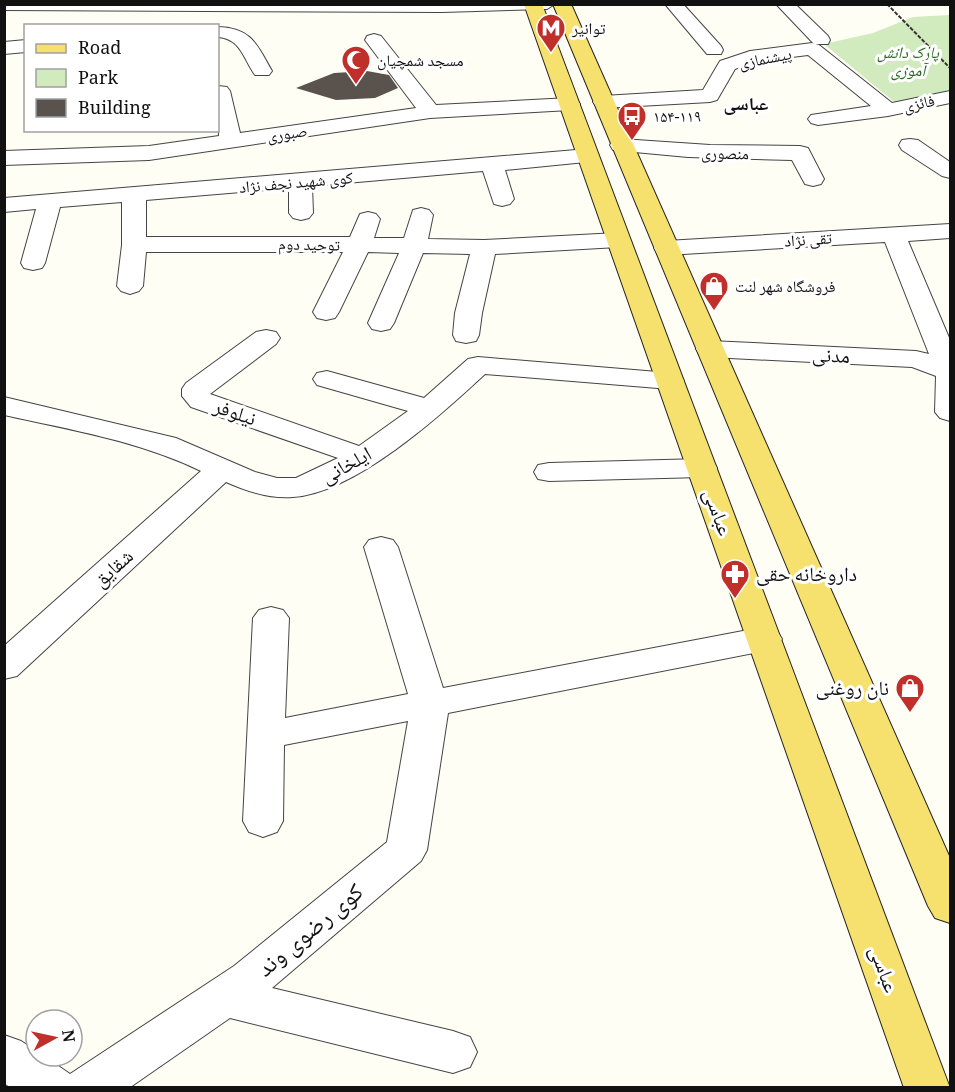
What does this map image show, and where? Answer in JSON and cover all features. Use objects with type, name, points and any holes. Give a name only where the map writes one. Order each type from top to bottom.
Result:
[{"type":"main road","points":[[562,4],[951,906]]},
{"type":"main road","name":"عباسى","points":[[533,5],[928,1088]]},
{"type":"main road","points":[[623,251],[669,255]]},
{"type":"street","points":[[4,5],[445,6],[547,4]]},
{"type":"street","points":[[674,4],[714,50]]},
{"type":"street","points":[[784,4],[822,40]]},
{"type":"street","points":[[141,5],[146,23],[171,24]]},
{"type":"street","points":[[221,26],[241,35],[262,71]]},
{"type":"street","points":[[374,40],[430,112]]},
{"type":"street","points":[[5,51],[24,46]]},
{"type":"street","name":"پیشنمازی","points":[[603,102],[710,96],[728,65],[750,57],[812,49],[888,110]]},
{"type":"street","points":[[220,91],[231,141]]},
{"type":"street","name":"فائزی","points":[[818,119],[888,110],[951,97]]},
{"type":"street","name":"صبوری","points":[[4,158],[149,153],[430,112],[570,104]]},
{"type":"street","points":[[110,132],[111,155]]},
{"type":"street","name":"منصوری","points":[[621,145],[682,152],[800,153],[813,179]]},
{"type":"street","points":[[910,145],[951,171]]},
{"type":"street","name":"کوی شهید نجف نژاد","points":[[4,205],[300,182],[588,156]]},
{"type":"street","points":[[492,164],[502,199]]},
{"type":"street","points":[[300,182],[301,213]]},
{"type":"street","points":[[130,286],[134,245],[134,195]]},
{"type":"street","points":[[33,263],[50,201]]},
{"type":"street","points":[[381,323],[414,246],[421,215]]},
{"type":"street","points":[[326,312],[359,245],[368,219]]},
{"type":"street","name":"تقی نژاد","points":[[669,255],[892,233],[951,231]]},
{"type":"street","points":[[892,233],[950,372],[951,412]]},
{"type":"street","name":"توحید دوم","points":[[134,245],[249,243],[623,251]]},
{"type":"street","points":[[466,335],[466,322],[484,247]]},
{"type":"street","name":"نیلوفر","points":[[266,338],[196,389],[196,396],[201,400],[363,457]]},
{"type":"street","name":"مدنی","points":[[710,350],[916,359],[950,372]]},
{"type":"street","name":"ایلخانی","points":[[4,406],[167,444],[267,486],[293,488],[317,482],[398,435],[478,365],[670,381]]},
{"type":"street","points":[[327,380],[431,408]]},
{"type":"street","points":[[549,472],[702,468]]},
{"type":"street","name":"شقایق","points":[[4,667],[222,469]]},
{"type":"street","name":"کوی رضوی وند","points":[[88,1088],[250,980],[406,849],[430,705],[381,547]]},
{"type":"street","points":[[263,821],[271,618]]},
{"type":"street","points":[[265,735],[764,639]]},
{"type":"street","points":[[225,998],[453,1052]]},
{"type":"street","points":[[4,1056],[51,1088]]},
{"type":"path","points":[[887,4],[951,68]]},
{"type":"green space","name":"پارک دانش آموزی","points":[[950,15],[950,90],[898,105],[824,44],[873,33],[913,17]]},
{"type":"building","name":"مسجد شمچیان","points":[[367,71],[389,75],[398,88],[375,98],[336,100],[296,88],[334,73]]},
{"type":"place","name":"توانیر","points":[[551,54]]},
{"type":"place","name":"مسجد شمچیان","points":[[356,86]]},
{"type":"place","name":"۱۵۴-۱۱۹","points":[[632,142]]},
{"type":"place","name":"فروشگاه شهر لنت","points":[[714,312]]},
{"type":"place","name":"داروخانه حقی","points":[[735,600]]},
{"type":"place","name":"نان روغنی","points":[[910,714]]},
{"type":"district","name":"عباسی","points":[[746,104]]}]
